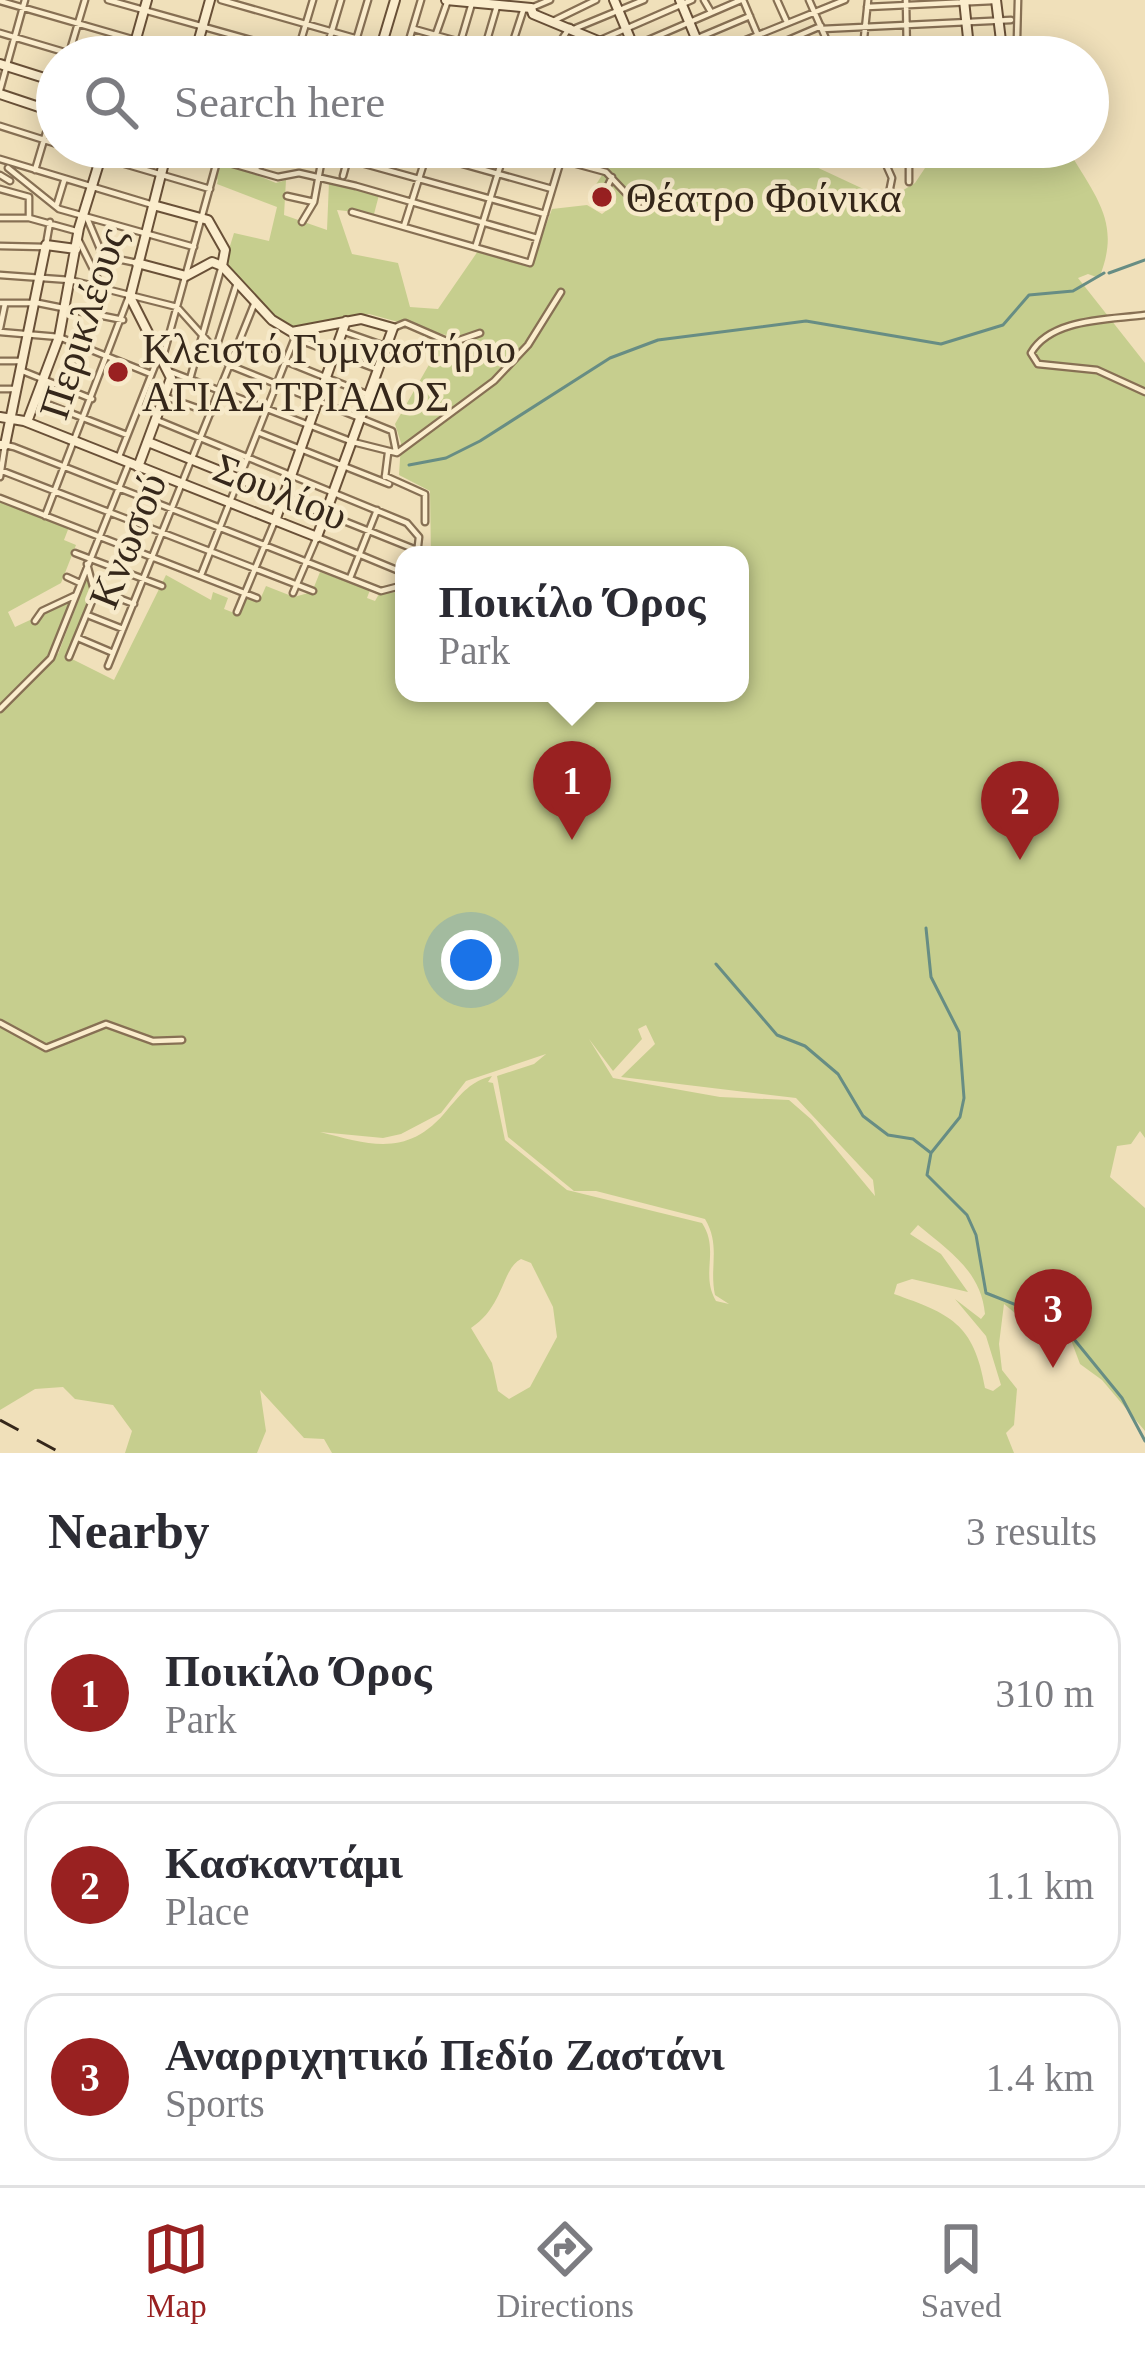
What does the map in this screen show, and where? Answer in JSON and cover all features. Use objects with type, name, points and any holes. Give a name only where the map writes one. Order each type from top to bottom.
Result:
[{"type":"street","points":[[75,36],[85,0]]},
{"type":"street","points":[[108,0],[146,5],[233,36]]},
{"type":"street","points":[[200,36],[211,0]]},
{"type":"street","points":[[221,0],[346,36]]},
{"type":"street","points":[[303,36],[314,0]]},
{"type":"street","points":[[331,36],[341,0]]},
{"type":"street","points":[[357,36],[368,0]]},
{"type":"street","points":[[384,36],[395,0]]},
{"type":"street","points":[[410,36],[421,0]]},
{"type":"street","points":[[436,34],[447,0],[497,6],[550,0]]},
{"type":"street","points":[[555,20],[596,0]]},
{"type":"street","points":[[614,0],[631,36]]},
{"type":"street","points":[[566,36],[573,27],[644,0]]},
{"type":"street","points":[[704,0],[711,12]]},
{"type":"street","points":[[654,36],[742,0],[758,36]]},
{"type":"street","points":[[786,20],[778,2],[789,0]]},
{"type":"street","points":[[809,0],[825,36]]},
{"type":"street","points":[[751,36],[845,0]]},
{"type":"street","points":[[864,36],[868,3],[997,0],[1000,36]]},
{"type":"street","points":[[1017,36],[1018,0]]},
{"type":"street","points":[[0,1],[24,4],[120,36]]},
{"type":"street","points":[[608,36],[684,2],[695,36]]},
{"type":"street","points":[[964,2],[968,36]]},
{"type":"street","points":[[906,3],[907,36]]},
{"type":"street","points":[[24,4],[3,65],[0,92],[36,105]]},
{"type":"street","points":[[462,36],[472,4]]},
{"type":"street","points":[[137,36],[146,5]]},
{"type":"street","points":[[529,5],[532,14],[589,36]]},
{"type":"street","points":[[516,36],[529,5]]},
{"type":"street","points":[[488,36],[497,6]]},
{"type":"street","points":[[711,36],[750,16]]},
{"type":"street","points":[[802,36],[821,27],[1011,20]]},
{"type":"street","points":[[412,28],[442,36]]},
{"type":"street","points":[[0,33],[36,44]]},
{"type":"street","points":[[3,65],[36,75]]},
{"type":"street","points":[[0,127],[36,138]]},
{"type":"street","points":[[5,163],[202,218],[225,250],[190,379]]},
{"type":"street","points":[[5,163],[12,189]]},
{"type":"street","points":[[5,163],[57,204],[85,217],[194,247]]},
{"type":"street","points":[[27,422],[59,337],[98,168]]},
{"type":"street","points":[[143,168],[210,189]]},
{"type":"street","name":"Περικλέους","points":[[45,516],[123,320],[164,168]]},
{"type":"street","points":[[0,709],[50,658],[110,512],[128,463],[128,436],[162,355],[216,168]]},
{"type":"street","points":[[254,168],[278,177],[315,176],[537,238]]},
{"type":"street","points":[[302,222],[314,202],[317,168]]},
{"type":"street","points":[[343,176],[345,168]]},
{"type":"street","points":[[379,168],[545,214]]},
{"type":"street","points":[[404,226],[422,168]]},
{"type":"street","points":[[480,168],[552,189]]},
{"type":"street","points":[[476,247],[501,168]]},
{"type":"street","points":[[352,212],[530,262],[559,168]]},
{"type":"street","points":[[581,168],[615,182],[638,206]]},
{"type":"street","points":[[888,168],[892,178],[889,193]]},
{"type":"street","points":[[909,168],[909,182]]},
{"type":"street","points":[[0,175],[10,181]]},
{"type":"street","points":[[57,204],[64,180]]},
{"type":"street","points":[[605,192],[615,182]]},
{"type":"street","points":[[0,189],[29,197],[29,218]]},
{"type":"street","points":[[287,196],[314,202]]},
{"type":"street","points":[[85,217],[103,256],[186,276],[212,262],[222,266],[295,335],[379,370]]},
{"type":"street","points":[[0,218],[50,222],[78,241],[102,286]]},
{"type":"street","points":[[50,222],[16,389],[5,417],[0,473],[56,490],[313,591]]},
{"type":"street","points":[[0,247],[78,241]]},
{"type":"street","points":[[0,275],[70,280],[177,307],[229,365],[393,432],[397,453]]},
{"type":"street","points":[[215,351],[237,283]]},
{"type":"street","points":[[170,371],[353,442],[397,453],[502,374],[528,345],[561,292]]},
{"type":"street","points":[[128,463],[148,442],[166,397],[170,371],[134,313],[130,293]]},
{"type":"street","name":"Κνωσού","points":[[108,666],[255,302]]},
{"type":"street","points":[[123,320],[34,303],[3,303],[0,330],[59,337],[151,374]]},
{"type":"street","points":[[1145,316],[1068,326],[1046,335],[1031,353],[1038,364],[1097,370],[1145,392]]},
{"type":"street","points":[[108,317],[118,333]]},
{"type":"street","points":[[295,335],[365,319],[393,328],[405,323],[451,343],[480,333]]},
{"type":"street","points":[[346,326],[387,347]]},
{"type":"street","points":[[237,612],[346,326]]},
{"type":"street","points":[[293,593],[327,514],[393,328]]},
{"type":"street","points":[[201,575],[295,335]]},
{"type":"street","points":[[239,342],[369,394]]},
{"type":"street","points":[[69,390],[85,347]]},
{"type":"street","points":[[0,361],[21,365],[92,400]]},
{"type":"street","points":[[0,389],[16,389]]},
{"type":"street","points":[[166,397],[211,413]]},
{"type":"street","points":[[37,400],[128,436]]},
{"type":"street","name":"Σουλίου","points":[[5,417],[395,569]]},
{"type":"street","points":[[157,420],[407,523],[419,537],[418,546]]},
{"type":"street","points":[[258,432],[425,494],[425,522]]},
{"type":"street","points":[[148,442],[402,546]]},
{"type":"street","points":[[2,445],[381,591],[395,588]]},
{"type":"street","points":[[386,481],[388,453]]},
{"type":"street","points":[[0,498],[257,598]]},
{"type":"street","points":[[350,579],[377,511]]},
{"type":"street","points":[[75,553],[162,586]]},
{"type":"street","points":[[69,657],[95,589],[88,561]]},
{"type":"street","points":[[67,578],[80,584]]},
{"type":"street","points":[[95,589],[134,604]]},
{"type":"street","points":[[34,621],[42,611],[74,596]]},
{"type":"street","points":[[87,615],[123,629]]},
{"type":"street","points":[[78,638],[113,653]]},
{"type":"street","points":[[0,1023],[46,1048],[106,1024],[153,1041],[182,1040]]},
{"type":"green space","points":[[215,168],[240,168],[276,183],[286,180],[284,215],[327,230],[329,182],[379,195],[374,214],[337,210],[352,254],[398,263],[410,307],[438,309],[478,251],[531,265],[552,209],[587,205],[602,214],[616,203],[610,186],[595,186],[603,168],[818,168],[887,200],[915,183],[925,168],[1079,168],[1097,199],[1107,228],[1105,259],[1099,278],[1088,274],[1078,278],[1145,363],[1145,1138],[1140,1131],[1131,1144],[1117,1146],[1110,1177],[1145,1208],[1145,1431],[1102,1380],[1080,1364],[1068,1332],[1045,1338],[1004,1304],[999,1344],[1002,1370],[1017,1389],[1014,1425],[1006,1433],[1014,1453],[332,1453],[324,1439],[304,1438],[260,1390],[266,1431],[257,1453],[125,1453],[132,1431],[113,1405],[75,1399],[63,1387],[35,1389],[0,1410],[0,501],[69,527],[64,540],[76,545],[61,583],[8,612],[15,627],[71,601],[52,651],[58,654],[89,573],[94,594],[68,657],[114,680],[166,575],[211,600],[213,592],[228,598],[224,609],[237,614],[245,596],[259,602],[266,586],[294,597],[312,592],[320,572],[370,590],[367,598],[375,601],[379,594],[395,592],[395,702],[749,702],[749,546],[431,546],[430,491],[399,475],[401,443],[395,424],[446,335],[369,314],[298,329],[274,315],[225,262],[234,233],[269,241],[277,207],[217,184],[218,179],[211,183]],"holes":[[[646,1025],[655,1044],[621,1077],[796,1098],[873,1180],[875,1196],[812,1120],[789,1100],[720,1097],[613,1078],[589,1039],[613,1071],[642,1039],[638,1029]],[[546,1054],[534,1064],[497,1076],[508,1137],[574,1191],[596,1191],[705,1219],[714,1247],[715,1295],[729,1304],[716,1301],[712,1291],[710,1243],[702,1223],[567,1190],[505,1140],[493,1083],[488,1082],[492,1076],[473,1084],[433,1125],[404,1141],[373,1143],[320,1132],[383,1138],[401,1134],[441,1113],[466,1081]],[[918,1225],[962,1263],[977,1286],[985,1314],[981,1319],[955,1299],[986,1336],[1001,1385],[993,1391],[985,1388],[974,1349],[956,1324],[894,1294],[897,1284],[912,1279],[968,1292],[941,1254],[910,1234]],[[521,1259],[531,1263],[553,1307],[557,1337],[530,1387],[509,1399],[498,1391],[492,1363],[471,1328],[490,1310]]]},
{"type":"waterway","points":[[1109,273],[1145,260]]},
{"type":"waterway","points":[[409,465],[446,458],[480,441],[610,358],[658,340],[806,321],[941,344],[1003,325],[1029,295],[1073,291],[1104,273]]},
{"type":"waterway","points":[[926,928],[931,977],[959,1032],[964,1098],[960,1117],[931,1153],[927,1175],[967,1215],[976,1235],[986,1293],[1060,1322],[1122,1398],[1145,1441]]},
{"type":"waterway","points":[[716,964],[777,1035],[805,1046],[838,1074],[863,1116],[888,1135],[913,1139],[931,1153]]},
{"type":"railway","points":[[0,1420],[61,1453]]},
{"type":"place","name":"Θέατρο Φοίνικα","points":[[602,197]]},
{"type":"place","name":"Κλειστό Γυμναστήριο ΑΓΙΑΣ ΤΡΙΑΔΟΣ","points":[[118,372]]},
{"type":"place","name":"Ποικίλο Όρος","points":[[572,840]]},
{"type":"place","name":"Κασκαντάμι","points":[[1020,860]]},
{"type":"place","name":"Αναρριχητικό Πεδίο Ζαστάνι","points":[[1053,1368]]}]
